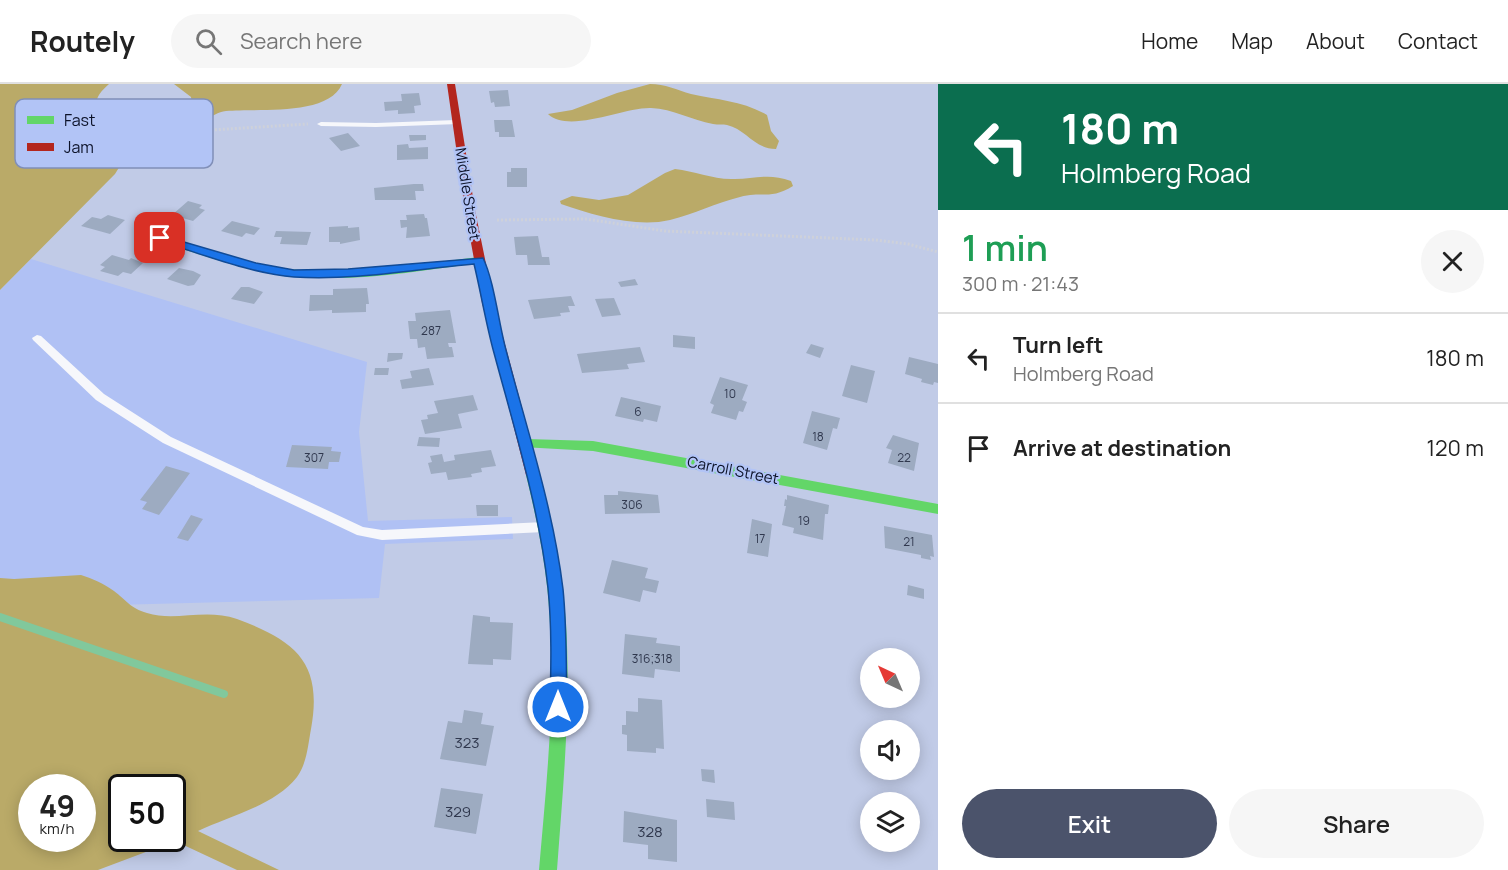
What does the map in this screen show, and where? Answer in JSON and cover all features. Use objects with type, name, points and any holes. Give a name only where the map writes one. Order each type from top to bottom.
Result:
[{"type":"main road","name":"Middle Street","points":[[451,84],[479,260],[497,342],[527,444],[546,527],[555,589],[559,649],[558,726],[548,870]]},
{"type":"main road","points":[[146,234],[254,266],[294,273],[338,273],[479,260]]},
{"type":"main road","name":"Carroll Street","points":[[527,444],[593,446],[938,509]]},
{"type":"lane","points":[[321,124],[376,125],[456,122]]},
{"type":"lane","points":[[37,338],[100,397],[138,423],[167,440],[361,532],[382,535],[546,527]]},
{"type":"path","points":[[213,130],[321,124]]},
{"type":"path","points":[[472,220],[586,219],[665,231],[786,239],[876,240],[908,244],[938,252]]},
{"type":"shaded area","points":[[0,84],[109,84],[102,90],[97,99],[15,99],[15,168],[119,168],[0,290]]},
{"type":"shaded area","points":[[174,84],[342,84],[334,95],[322,102],[307,106],[290,109],[226,111],[213,116],[213,99],[191,99]]},
{"type":"shaded area","points":[[650,84],[666,86],[758,110],[767,115],[771,131],[779,141],[776,149],[762,146],[734,127],[705,122],[659,109],[640,109],[583,121],[557,119],[548,114],[572,110],[617,93]]},
{"type":"shaded area","points":[[675,169],[724,179],[782,178],[791,181],[793,186],[779,193],[748,195],[679,218],[657,222],[629,221],[601,216],[561,204],[560,201],[572,196],[599,200],[628,195]]},
{"type":"shaded area","points":[[31,259],[367,362],[359,432],[368,521],[512,517],[513,539],[385,544],[379,598],[0,608],[0,290]]},
{"type":"shaded area","points":[[81,575],[106,586],[141,611],[168,616],[225,616],[258,627],[290,646],[301,658],[313,687],[314,706],[303,766],[297,777],[276,796],[198,831],[279,870],[237,870],[186,846],[186,774],[108,774],[108,852],[146,852],[98,870],[0,870],[0,578]]},
{"type":"building","points":[[508,90],[510,106],[495,107],[494,102],[491,103],[489,91]]},
{"type":"building","points":[[419,93],[421,105],[414,106],[415,113],[398,114],[398,110],[385,111],[384,102],[402,101],[401,94]]},
{"type":"building","points":[[494,120],[512,120],[515,137],[499,137],[499,132],[495,132]]},
{"type":"building","points":[[348,133],[360,146],[341,151],[329,138]]},
{"type":"building","points":[[409,135],[426,135],[426,140],[410,141]]},
{"type":"building","points":[[408,144],[409,148],[428,147],[428,159],[397,160],[397,145]]},
{"type":"building","points":[[511,168],[527,168],[527,187],[507,187],[507,172],[511,172]]},
{"type":"building","points":[[423,184],[424,191],[415,191],[416,200],[375,200],[374,188]]},
{"type":"building","points":[[188,201],[202,205],[199,208],[205,210],[193,221],[172,215]]},
{"type":"building","points":[[424,214],[427,218],[430,236],[406,238],[407,227],[401,228],[400,220],[407,220],[406,215]]},
{"type":"building","points":[[108,215],[125,220],[110,234],[81,226],[92,217],[101,219]]},
{"type":"building","points":[[232,221],[260,228],[254,235],[246,233],[242,237],[221,231]]},
{"type":"building","points":[[348,226],[348,228],[359,227],[360,240],[340,244],[340,242],[329,242],[329,227]]},
{"type":"building","points":[[276,231],[311,232],[307,245],[280,244],[282,237],[274,237]]},
{"type":"building","points":[[538,236],[542,257],[549,257],[550,265],[528,265],[527,255],[516,255],[514,237]]},
{"type":"building","points":[[112,255],[129,260],[131,258],[143,263],[131,274],[123,272],[118,276],[100,271],[105,267],[100,265]]},
{"type":"building","points":[[179,268],[201,275],[194,285],[188,286],[167,279]]},
{"type":"building","points":[[635,279],[638,285],[621,287],[618,282]]},
{"type":"building","points":[[241,287],[263,292],[254,304],[231,299]]},
{"type":"building","points":[[367,288],[369,304],[366,304],[366,312],[309,311],[310,295],[333,295],[333,289]]},
{"type":"building","points":[[571,296],[575,306],[568,306],[570,312],[560,313],[561,316],[534,319],[528,300]]},
{"type":"building","points":[[614,298],[621,315],[602,317],[595,299]]},
{"type":"building","points":[[450,310],[456,343],[448,343],[449,347],[452,347],[454,357],[427,359],[425,347],[418,348],[417,339],[410,339],[408,321],[416,321],[415,313]]},
{"type":"building","points":[[673,335],[695,337],[695,349],[673,347]]},
{"type":"building","points":[[811,344],[824,348],[820,358],[806,353]]},
{"type":"building","points":[[640,347],[645,362],[627,364],[629,369],[582,373],[577,354]]},
{"type":"building","points":[[388,353],[403,353],[402,359],[387,362]]},
{"type":"building","points":[[909,357],[938,364],[938,383],[934,382],[933,385],[921,382],[922,379],[905,374]]},
{"type":"building","points":[[851,365],[875,371],[867,403],[842,396]]},
{"type":"building","points":[[375,368],[389,368],[388,375],[374,375]]},
{"type":"building","points":[[429,368],[434,385],[402,389],[400,380],[412,378],[410,371]]},
{"type":"building","points":[[720,377],[748,385],[742,400],[747,402],[743,412],[739,411],[736,420],[711,413],[714,405],[710,403]]},
{"type":"building","points":[[473,395],[478,410],[458,414],[462,428],[425,434],[421,420],[428,419],[427,415],[438,413],[434,401]]},
{"type":"building","points":[[621,397],[661,406],[657,422],[644,419],[643,422],[615,416]]},
{"type":"building","points":[[812,411],[840,418],[837,429],[833,428],[827,450],[803,443]]},
{"type":"building","points":[[893,435],[919,443],[914,471],[888,463],[892,450],[886,448]]},
{"type":"building","points":[[419,437],[440,438],[439,447],[417,446]]},
{"type":"building","points":[[292,445],[332,447],[331,451],[341,452],[339,462],[329,462],[328,469],[286,467]]},
{"type":"building","points":[[491,450],[496,466],[481,468],[482,472],[471,474],[472,477],[448,480],[446,472],[431,474],[428,463],[432,462],[430,456],[442,454],[444,462],[455,460],[454,455]]},
{"type":"building","points":[[166,466],[190,473],[159,515],[142,509],[147,502],[140,500]]},
{"type":"building","points":[[618,491],[658,495],[660,513],[605,514],[604,495],[618,495]]},
{"type":"building","points":[[787,495],[829,505],[828,514],[825,514],[823,540],[793,533],[794,528],[782,525]]},
{"type":"building","points":[[476,505],[498,505],[498,516],[477,516]]},
{"type":"building","points":[[191,515],[203,519],[188,541],[177,538]]},
{"type":"building","points":[[752,519],[772,524],[768,557],[747,553]]},
{"type":"building","points":[[884,526],[932,535],[934,557],[930,556],[931,560],[921,558],[921,555],[885,548]]},
{"type":"building","points":[[612,560],[648,568],[645,578],[659,581],[656,593],[643,590],[640,602],[603,593]]},
{"type":"building","points":[[908,585],[924,589],[924,599],[907,595]]},
{"type":"building","points":[[473,615],[490,617],[490,622],[513,623],[511,660],[493,659],[493,665],[468,664]]},
{"type":"building","points":[[625,634],[657,638],[656,643],[680,646],[680,672],[655,669],[654,678],[622,674]]},
{"type":"building","points":[[638,698],[662,700],[664,749],[656,748],[656,753],[627,751],[627,735],[622,734],[622,725],[626,725],[626,711],[638,712]]},
{"type":"building","points":[[464,710],[483,713],[481,724],[494,726],[486,766],[440,759],[448,721],[462,723]]},
{"type":"building","points":[[701,769],[714,770],[715,783],[702,781]]},
{"type":"building","points":[[441,788],[483,794],[476,834],[434,827]]},
{"type":"building","points":[[706,799],[734,802],[735,820],[707,817]]},
{"type":"building","points":[[624,811],[677,820],[677,862],[648,859],[648,845],[623,842]]},
{"type":"waterway","points":[[0,617],[224,694]]},
{"type":"traffic: fast","points":[[146,234],[255,267],[315,275],[362,274],[479,260]]},
{"type":"traffic: fast","points":[[527,444],[593,446],[938,509]]},
{"type":"traffic: fast","points":[[533,475],[552,567],[557,605],[559,655],[557,747],[548,870]]},
{"type":"traffic: jam","points":[[451,84],[470,210],[488,303],[533,475]]},
{"type":"route","points":[[160,238],[254,266],[294,273],[348,272],[479,260],[495,332],[527,444],[546,527],[555,589],[559,649],[558,707]]}]
